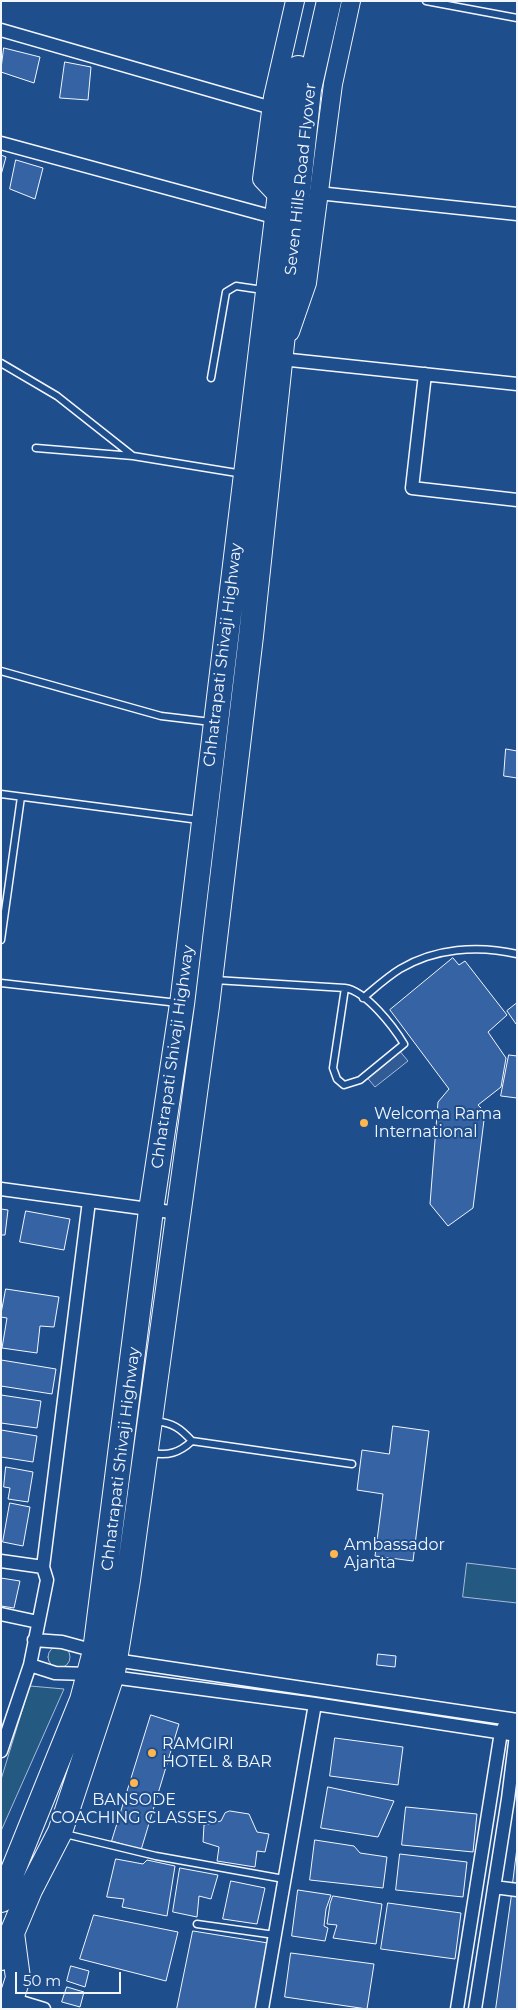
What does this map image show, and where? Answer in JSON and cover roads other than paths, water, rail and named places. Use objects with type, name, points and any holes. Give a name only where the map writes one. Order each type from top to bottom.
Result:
[{"type":"highway","name":"Seven Hills Road Flyover","points":[[281,359],[309,89],[329,1]]},
{"type":"highway","name":"Seven Hills Road Flyover","points":[[279,208],[292,93],[298,2]]},
{"type":"highway","name":"Chhatrapati Shivaji Highway","points":[[1,1900],[82,1700],[103,1666],[152,1210],[182,1004],[279,208]]},
{"type":"highway","name":"Chhatrapati Shivaji Highway","points":[[12,1933],[30,1890],[60,1832],[103,1666],[150,1420],[209,980],[281,359]]},
{"type":"highway","points":[[10,2004],[18,1978],[12,1933]]},
{"type":"main road","points":[[1,1960],[12,1933]]},
{"type":"street","points":[[351,1],[333,84],[307,283],[281,359],[517,384]]},
{"type":"street","points":[[279,208],[262,179],[272,108],[298,2]]},
{"type":"street","points":[[1,30],[272,108]]},
{"type":"street","points":[[1,143],[279,208]]},
{"type":"street","points":[[318,194],[517,214]]},
{"type":"street","points":[[425,374],[412,488],[517,500]]},
{"type":"street","points":[[1,1189],[178,1213]]},
{"type":"street","points":[[1,1751],[30,1665],[47,1580],[43,1567],[89,1201]]},
{"type":"street","points":[[1,1561],[43,1567]]},
{"type":"street","points":[[1,1614],[38,1622]]},
{"type":"street","points":[[34,1640],[62,1642],[103,1666],[315,1704],[516,1735]]},
{"type":"street","points":[[30,1665],[55,1674],[103,1666],[513,1719]]},
{"type":"street","points":[[266,2009],[262,2008],[315,1704]]},
{"type":"street","points":[[457,2009],[501,1732],[513,1719]]},
{"type":"street","points":[[475,2009],[516,1735],[513,1719]]},
{"type":"street","points":[[494,1887],[517,1890]]},
{"type":"street","points":[[10,2004],[44,2009]]},
{"type":"lane","points":[[426,1],[517,18]]},
{"type":"lane","points":[[211,378],[226,292],[236,286],[268,290]]},
{"type":"lane","points":[[1,364],[57,396],[132,456]]},
{"type":"lane","points":[[36,448],[132,456],[246,474]]},
{"type":"lane","points":[[1,671],[161,716],[215,722]]},
{"type":"lane","points":[[1,794],[203,821]]},
{"type":"lane","points":[[1,940],[21,797]]},
{"type":"lane","points":[[363,998],[399,970],[417,960],[436,954],[480,948],[517,954]]},
{"type":"lane","points":[[209,980],[344,988],[354,989],[392,1024],[404,1044],[360,1080],[344,1085],[337,1079],[333,1068],[344,988]]},
{"type":"lane","points":[[1,983],[182,1004]]},
{"type":"lane","points":[[150,1420],[170,1423],[181,1428],[192,1441],[352,1464]]},
{"type":"lane","points":[[144,1453],[166,1455],[182,1451],[192,1441]]},
{"type":"lane","points":[[60,1832],[156,1856],[284,1879]]},
{"type":"lane","points":[[197,1924],[274,1935]]},
{"type":"place","name":"Welcoma Rama International","points":[[364,1123]]},
{"type":"place","name":"Ambassador Ajanta","points":[[334,1554]]},
{"type":"place","name":"RAMGIRI HOTEL & BAR","points":[[152,1753]]},
{"type":"place","name":"BANSODE COACHING CLASSES","points":[[134,1783]]}]
